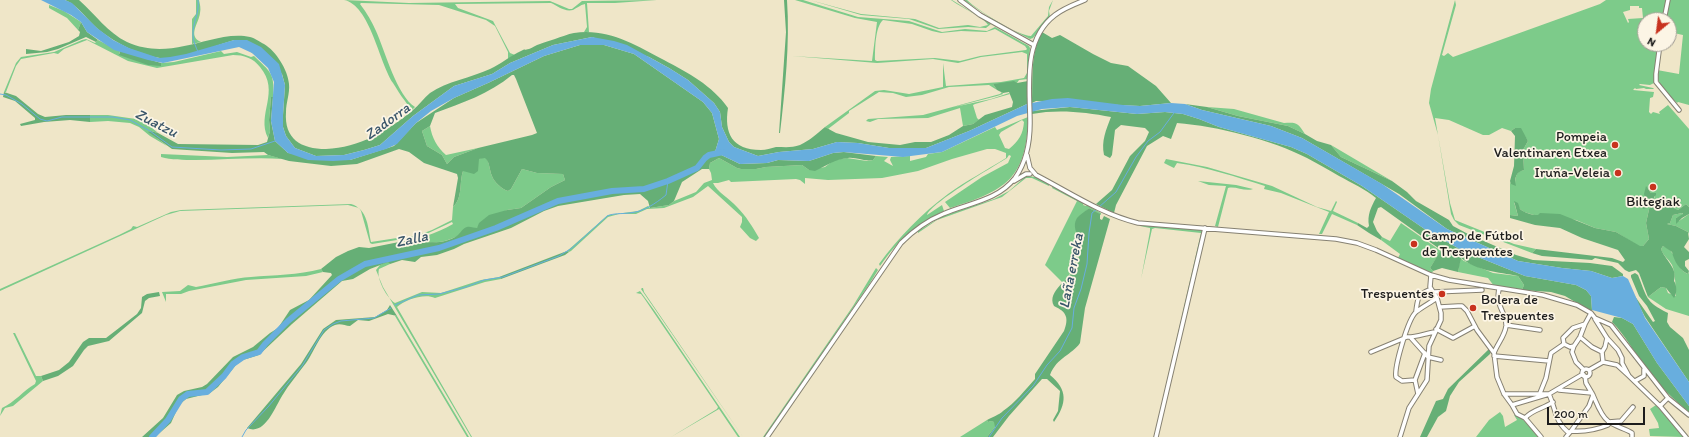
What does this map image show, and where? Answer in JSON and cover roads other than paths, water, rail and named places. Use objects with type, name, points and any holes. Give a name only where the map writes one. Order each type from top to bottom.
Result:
[{"type":"street","points":[[960,0],[980,15],[1034,45]]},
{"type":"street","points":[[1031,172],[1027,154],[1030,131],[1031,65],[1034,45],[1042,28],[1051,18],[1062,10],[1085,0]]},
{"type":"street","points":[[1665,12],[1668,0]]},
{"type":"street","points":[[1659,52],[1656,82],[1679,110]]},
{"type":"street","points":[[1011,182],[1022,167],[1027,154]]},
{"type":"street","points":[[1022,167],[1108,213],[1125,220],[1138,223],[1320,237],[1357,243],[1431,275],[1449,280],[1562,299],[1591,313],[1607,338],[1618,350],[1622,358],[1622,363],[1629,376]]},
{"type":"street","points":[[766,437],[900,243],[923,224],[943,214],[993,196],[1011,182],[1031,172]]},
{"type":"street","points":[[1156,437],[1205,228]]},
{"type":"street","points":[[1400,437],[1409,408],[1426,380],[1429,346],[1441,320],[1440,307],[1437,298],[1429,284],[1431,275]]},
{"type":"street","points":[[1499,289],[1498,301],[1504,315],[1506,325],[1503,336],[1497,344],[1494,354],[1497,377],[1504,394],[1517,414],[1524,418],[1541,437]]},
{"type":"street","points":[[1416,311],[1418,298],[1421,294],[1432,290],[1482,290]]},
{"type":"street","points":[[1415,380],[1402,382],[1396,377],[1395,371],[1403,340],[1416,311],[1437,298]]},
{"type":"street","points":[[1440,307],[1462,306],[1467,311],[1475,326],[1494,354],[1549,361]]},
{"type":"street","points":[[1591,313],[1572,352],[1576,362],[1584,373],[1586,383],[1604,417],[1609,422],[1625,428],[1632,433],[1632,437]]},
{"type":"street","points":[[1595,318],[1612,325],[1616,329],[1644,369],[1668,398],[1689,415]]},
{"type":"street","points":[[1564,344],[1564,338],[1568,332],[1573,328],[1586,324]]},
{"type":"street","points":[[1506,325],[1540,330]]},
{"type":"street","points":[[1371,352],[1403,340],[1407,337],[1412,338],[1420,334],[1436,330],[1453,338],[1475,326]]},
{"type":"street","points":[[1580,337],[1592,347],[1602,352]]},
{"type":"street","points":[[1412,338],[1428,357],[1441,360]]},
{"type":"street","points":[[1603,362],[1602,352],[1607,338]]},
{"type":"street","points":[[1564,344],[1570,347],[1574,346]]},
{"type":"street","points":[[1540,394],[1551,353],[1564,344]]},
{"type":"street","points":[[1418,394],[1415,380],[1425,353]]},
{"type":"street","points":[[1512,405],[1558,390],[1584,373],[1586,369],[1589,370],[1603,362],[1617,365],[1660,406],[1686,437]]},
{"type":"street","points":[[1635,382],[1644,376],[1644,369]]},
{"type":"street","points":[[1584,373],[1590,374],[1589,370]]},
{"type":"street","points":[[1558,390],[1592,394]]},
{"type":"street","points":[[1504,394],[1549,394]]},
{"type":"street","points":[[1549,394],[1561,426],[1570,432],[1582,432],[1600,428],[1608,425],[1609,422],[1621,421],[1633,407]]},
{"type":"street","points":[[1566,437],[1589,406],[1592,394]]},
{"type":"street","points":[[1660,406],[1668,398]]},
{"type":"street","points":[[1524,418],[1536,409],[1546,407],[1553,402]]},
{"type":"water","points":[[41,0],[65,0],[72,3],[97,28],[113,40],[129,48],[159,58],[186,54],[234,40],[247,40],[261,47],[279,64],[285,85],[283,127],[286,136],[295,148],[316,156],[344,155],[380,145],[413,116],[454,86],[492,74],[510,63],[553,45],[592,37],[627,45],[688,80],[714,103],[720,112],[722,127],[729,142],[734,147],[758,156],[779,152],[813,149],[837,142],[858,143],[889,148],[926,148],[969,131],[1027,104],[1052,99],[1068,98],[1140,106],[1171,103],[1185,104],[1202,110],[1271,126],[1302,138],[1382,184],[1447,229],[1518,261],[1591,271],[1612,278],[1623,276],[1628,279],[1645,318],[1689,382],[1689,406],[1657,363],[1633,324],[1622,318],[1592,310],[1591,296],[1586,290],[1576,285],[1525,276],[1463,251],[1426,230],[1362,186],[1307,154],[1291,147],[1219,127],[1183,114],[1165,112],[1137,114],[1070,107],[1042,109],[1017,116],[942,152],[903,157],[843,152],[833,153],[809,161],[778,160],[767,163],[740,164],[715,152],[719,139],[712,113],[703,102],[634,54],[604,45],[580,45],[544,56],[454,98],[431,111],[416,123],[397,144],[386,149],[350,160],[308,160],[288,153],[275,141],[271,121],[274,82],[268,68],[252,53],[239,47],[163,63],[148,60],[114,50],[87,32],[81,22],[71,15]]},
{"type":"waterway","points":[[198,0],[198,9],[193,36],[198,52]]},
{"type":"waterway","name":"Zuatzu","points":[[0,94],[6,95],[22,104],[40,119],[47,121],[62,117],[113,117],[130,120],[150,131],[172,147],[221,150],[251,149],[275,141]]},
{"type":"waterway","name":"Laña erreka","points":[[1099,207],[1116,192],[1136,157],[1148,141],[1160,132],[1174,113]]},
{"type":"waterway","name":"Zalla","points":[[152,437],[168,420],[181,399],[188,394],[207,392],[224,376],[233,364],[243,357],[259,352],[288,321],[339,279],[365,264],[439,248],[496,228],[558,201],[612,191],[644,189],[668,181],[697,168],[709,155],[723,152]]},
{"type":"waterway","points":[[395,305],[418,295],[439,294],[466,287],[484,280],[503,277],[559,256],[572,248],[607,216],[612,214],[639,211],[658,201],[666,195],[668,181]]},
{"type":"waterway","name":"Laña erreka","points":[[989,437],[1002,418],[1033,386],[1047,365],[1060,351],[1072,328],[1074,308],[1081,289],[1087,264],[1092,213],[1097,209]]},
{"type":"waterway","points":[[242,437],[246,430],[268,407],[302,366],[324,330],[341,321],[374,318],[391,308]]},
{"type":"place","name":"Pompeia Valentinaren Etxea","points":[[1615,145]]},
{"type":"place","name":"Iruña-Veleia","points":[[1618,173]]},
{"type":"place","name":"Biltegiak","points":[[1653,187]]},
{"type":"place","name":"Campo de Fútbol de Trespuentes","points":[[1414,244]]},
{"type":"place","name":"Trespuentes","points":[[1442,294]]},
{"type":"place","name":"Bolera de Trespuentes","points":[[1473,308]]},
{"type":"water label","name":"Zadorra","points":[[388,122]]}]
